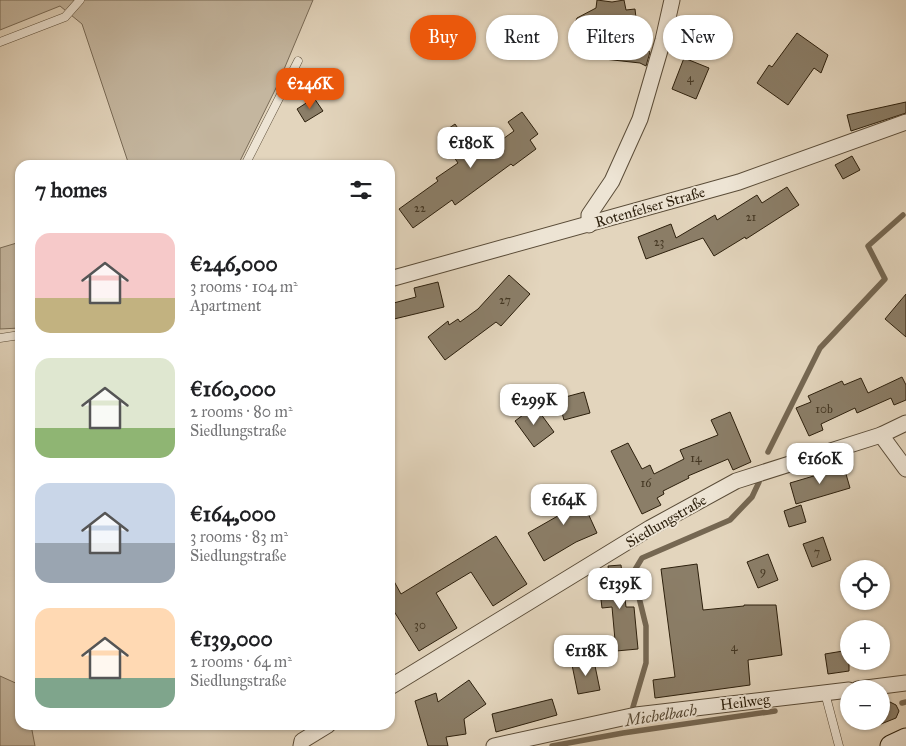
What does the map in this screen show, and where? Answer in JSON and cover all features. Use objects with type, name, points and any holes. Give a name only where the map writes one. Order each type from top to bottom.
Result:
[{"type":"main road","points":[[891,746],[906,739]]},
{"type":"street","points":[[589,225],[589,215],[612,181],[640,119],[663,40],[672,0]]},
{"type":"street","name":"Rotenfelser Straße","points":[[395,278],[739,182],[906,122]]},
{"type":"street","name":"Siedlungstraße","points":[[395,684],[650,528],[736,481],[881,436],[906,423]]},
{"type":"street","points":[[881,436],[906,468]]},
{"type":"street","points":[[890,685],[906,683]]},
{"type":"street","name":"Heilweg","points":[[494,746],[636,715],[840,691]]},
{"type":"street","points":[[301,746],[302,741],[320,730]]},
{"type":"lane","points":[[0,42],[65,17],[80,0]]},
{"type":"lane","points":[[248,160],[298,61]]},
{"type":"lane","points":[[0,338],[15,336]]},
{"type":"lane","points":[[825,693],[839,746]]},
{"type":"shaded area","points":[[0,0],[313,0],[277,86],[240,160],[127,160],[82,24],[60,6],[0,30]]},
{"type":"shaded area","points":[[15,244],[15,328],[0,329],[0,248]]},
{"type":"shaded area","points":[[0,676],[15,683],[15,730],[32,730],[35,746],[0,746]]},
{"type":"building","points":[[597,0],[612,2],[624,0],[626,10],[635,9],[636,15],[583,15],[596,8]]},
{"type":"building","points":[[797,33],[828,55],[821,73],[814,68],[788,105],[757,83],[769,65],[772,67]]},
{"type":"building","points":[[613,60],[648,60],[646,66],[640,63]]},
{"type":"building","points":[[683,60],[689,60],[709,68],[696,99],[672,89]]},
{"type":"building","points":[[314,98],[323,111],[305,122],[297,109]]},
{"type":"building","points":[[906,102],[906,113],[851,131],[847,115]]},
{"type":"building","points":[[522,112],[538,134],[530,140],[536,149],[513,166],[511,164],[455,205],[452,200],[413,228],[399,209],[438,181],[436,178],[458,163],[439,135],[455,124],[478,157],[514,131],[508,122]]},
{"type":"building","points":[[852,156],[860,170],[843,179],[835,165]]},
{"type":"building","points":[[787,187],[799,205],[746,239],[745,237],[714,256],[703,238],[646,259],[638,237],[671,224],[676,238],[715,215],[717,220],[757,195],[762,203]]},
{"type":"building","points":[[509,275],[530,294],[501,326],[496,322],[445,360],[428,337],[448,321],[449,325],[458,319],[460,322],[478,309]]},
{"type":"building","points":[[438,282],[444,307],[395,319],[395,303],[416,297],[414,288]]},
{"type":"building","points":[[906,294],[906,337],[885,319]]},
{"type":"building","points":[[902,377],[906,385],[906,400],[894,405],[891,398],[857,413],[855,408],[821,424],[823,430],[809,436],[796,408],[811,402],[808,396],[842,381],[844,385],[861,378],[868,393]]},
{"type":"building","points":[[584,392],[590,413],[564,420],[558,399]]},
{"type":"building","points":[[535,406],[554,432],[534,447],[515,421]]},
{"type":"building","points":[[730,412],[751,462],[733,470],[728,459],[688,476],[689,478],[663,491],[664,494],[657,498],[661,505],[642,514],[611,451],[628,443],[642,469],[650,465],[654,474],[684,459],[680,450],[718,435],[711,420]]},
{"type":"building","points":[[844,467],[850,488],[796,504],[790,483]]},
{"type":"building","points":[[576,487],[597,533],[576,542],[544,561],[528,533],[563,513],[556,496]]},
{"type":"building","points":[[801,505],[806,522],[789,527],[784,511]]},
{"type":"building","points":[[496,536],[527,584],[493,606],[471,572],[436,593],[457,628],[419,651],[395,613],[395,583],[401,594]]},
{"type":"building","points":[[823,537],[831,560],[812,567],[803,544]]},
{"type":"building","points":[[768,554],[778,580],[758,588],[747,562]]},
{"type":"building","points":[[697,564],[703,610],[744,605],[776,605],[782,655],[748,660],[750,685],[655,698],[653,680],[675,677],[661,569]]},
{"type":"building","points":[[621,565],[626,607],[634,607],[638,649],[616,651],[612,607],[602,608],[599,583],[610,582],[608,566]]},
{"type":"building","points":[[840,652],[840,670],[849,671],[828,674],[825,654]]},
{"type":"building","points":[[594,661],[600,690],[578,694],[572,665]]},
{"type":"building","points":[[469,680],[486,704],[464,719],[466,734],[446,737],[448,746],[428,746],[415,701],[436,693],[438,702]]},
{"type":"building","points":[[552,699],[557,715],[496,732],[492,714]]},
{"type":"building","points":[[890,702],[896,705],[899,711],[896,718],[890,720]]},
{"type":"waterway","points":[[768,452],[820,348],[885,279],[868,246],[903,215]]},
{"type":"waterway","points":[[633,707],[646,663],[646,626],[633,573],[642,558],[730,520],[752,497],[759,482]]},
{"type":"waterway","name":"Michelbach","points":[[902,703],[906,702]]},
{"type":"waterway","name":"Michelbach","points":[[552,746],[623,733],[775,711]]}]
